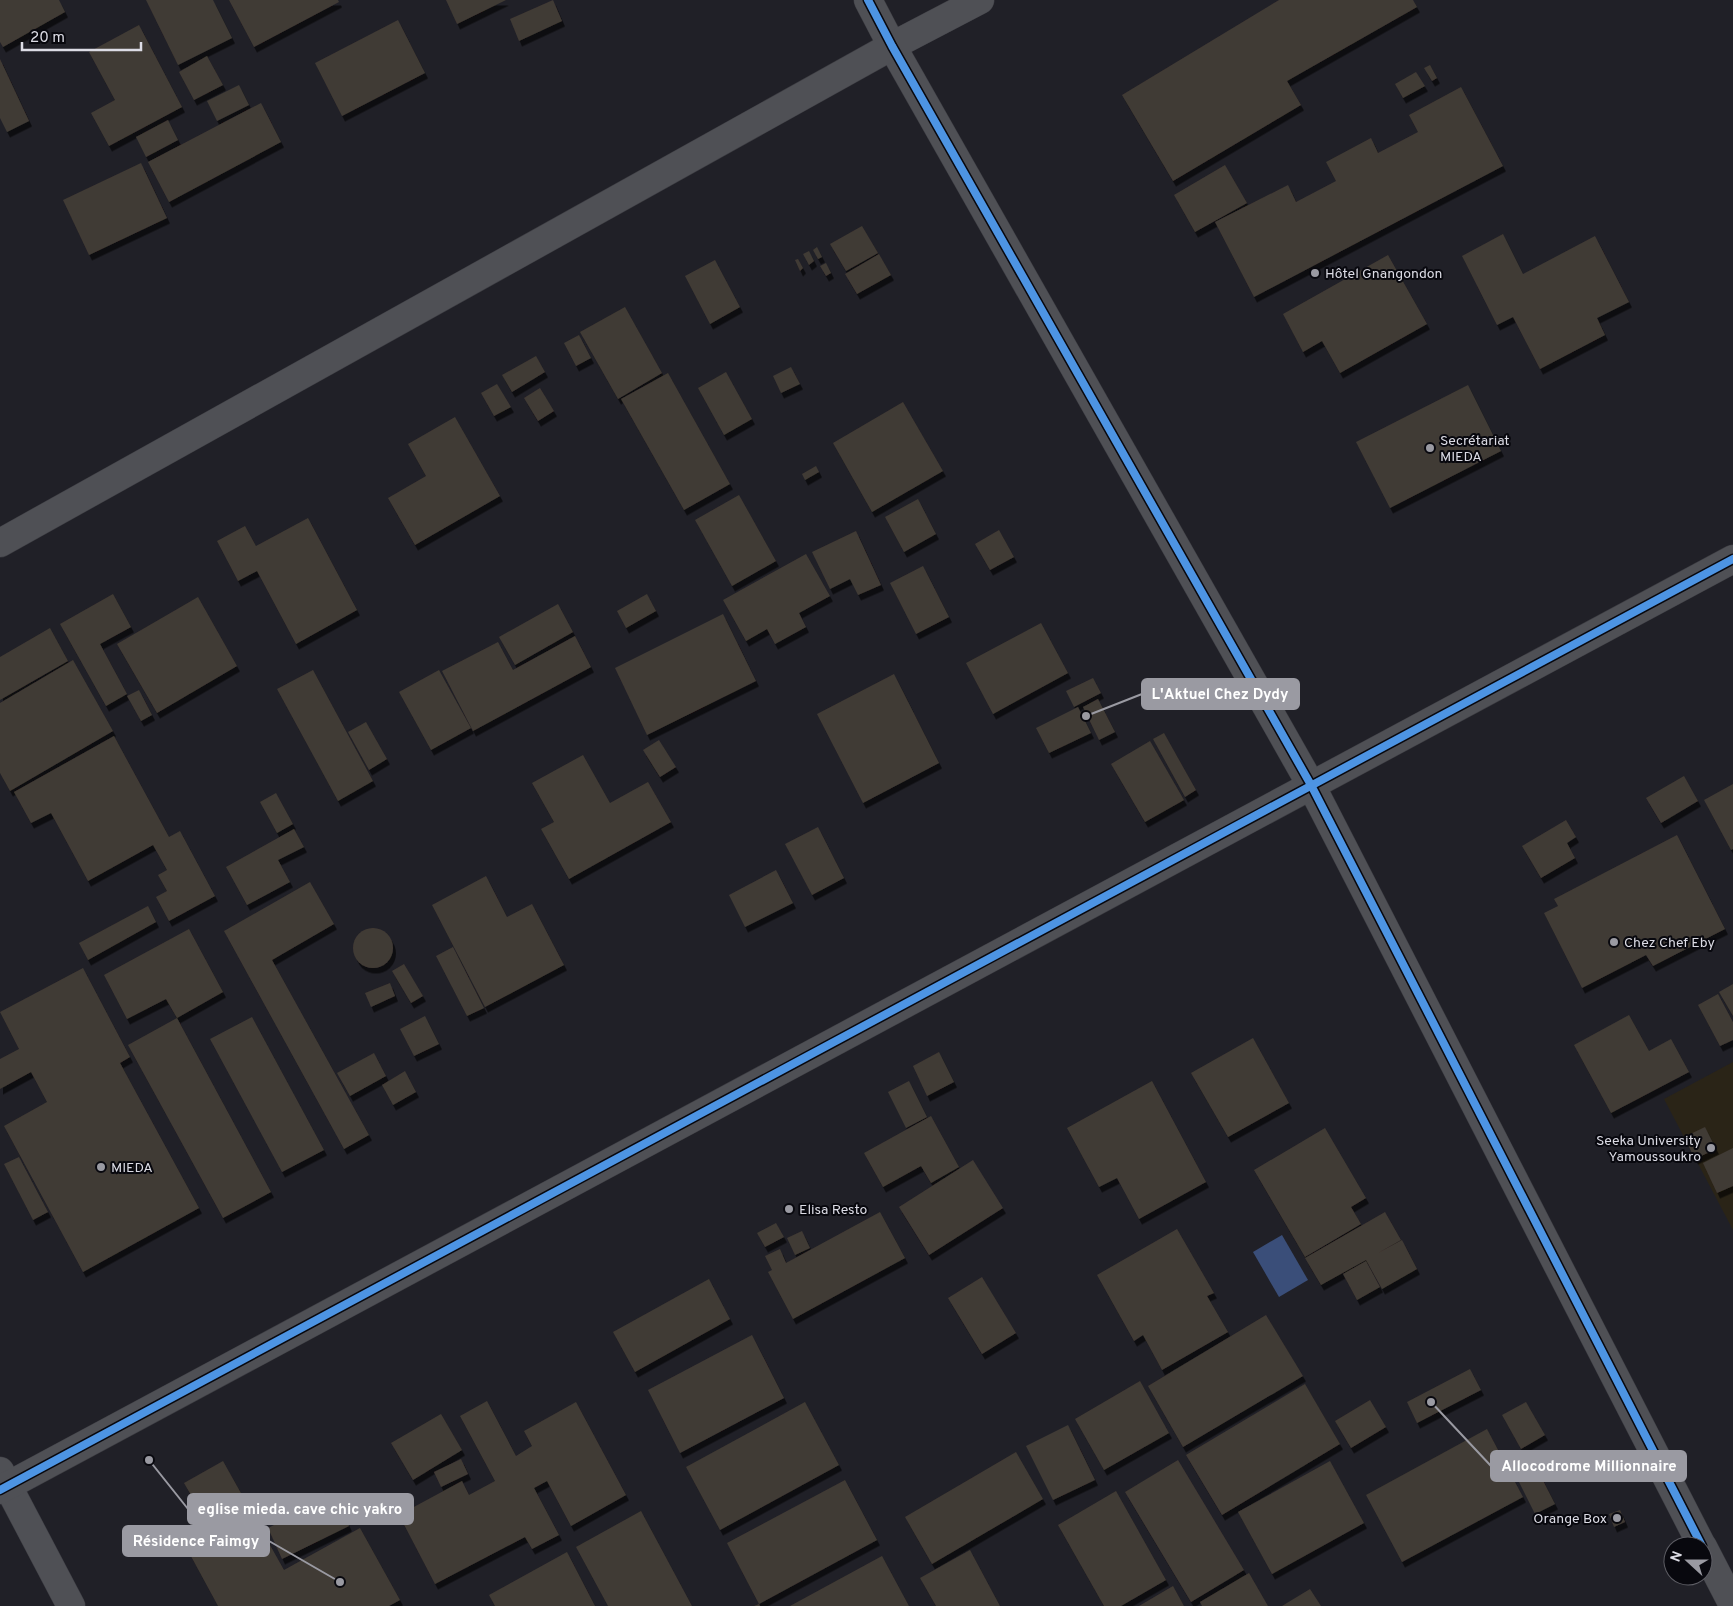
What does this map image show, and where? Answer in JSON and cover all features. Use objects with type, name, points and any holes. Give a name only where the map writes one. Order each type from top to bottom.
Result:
[{"type":"street","points":[[868,0],[892,46],[1311,785],[1697,1536]]},
{"type":"street","points":[[0,543],[892,46],[980,0]]},
{"type":"street","points":[[71,1606],[2,1482],[1733,559]]},
{"type":"street","points":[[1713,1566],[1733,1605]]},
{"type":"shaded area","name":"Seeka University Yamoussoukro","points":[[1733,1062],[1733,1230],[1664,1099]]},
{"type":"water","points":[[1282,1235],[1308,1280],[1279,1297],[1253,1252]]},
{"type":"building","points":[[0,0],[59,0],[65,12],[3,47],[0,42]]},
{"type":"building","points":[[146,0],[213,0],[232,38],[178,65]]},
{"type":"building","points":[[229,0],[338,0],[339,2],[254,47]]},
{"type":"building","points":[[446,0],[506,0],[457,24]]},
{"type":"building","points":[[553,0],[562,21],[519,41],[510,19]]},
{"type":"building","points":[[1279,0],[1413,0],[1417,7],[1287,81],[1301,105],[1173,181],[1122,95]]},
{"type":"building","points":[[398,20],[425,73],[342,116],[315,63]]},
{"type":"building","points":[[139,25],[182,107],[109,146],[91,113],[115,100],[89,52]]},
{"type":"building","points":[[207,56],[223,85],[194,100],[179,72]]},
{"type":"building","points":[[0,59],[29,121],[7,132],[0,118]]},
{"type":"building","points":[[1430,65],[1437,78],[1432,81],[1424,68]]},
{"type":"building","points":[[1416,72],[1425,86],[1403,98],[1395,84]]},
{"type":"building","points":[[239,85],[249,105],[217,121],[207,101]]},
{"type":"building","points":[[1461,87],[1503,166],[1254,297],[1215,222],[1288,185],[1296,202],[1336,181],[1326,162],[1371,138],[1378,153],[1418,132],[1409,115]]},
{"type":"building","points":[[261,103],[281,142],[169,202],[148,162]]},
{"type":"building","points":[[168,120],[178,140],[146,157],[136,137]]},
{"type":"building","points":[[141,163],[167,218],[89,255],[63,200]]},
{"type":"building","points":[[1225,165],[1247,203],[1195,232],[1174,195]]},
{"type":"building","points":[[862,226],[878,253],[846,271],[830,244]]},
{"type":"building","points":[[1503,234],[1523,274],[1595,236],[1629,302],[1597,318],[1605,335],[1540,369],[1513,317],[1497,325],[1462,256]]},
{"type":"building","points":[[817,247],[822,257],[818,259],[813,250]]},
{"type":"building","points":[[809,251],[814,261],[809,265],[803,254]]},
{"type":"building","points":[[879,254],[891,275],[857,294],[845,274]]},
{"type":"building","points":[[1388,255],[1427,324],[1340,373],[1322,341],[1303,352],[1283,314]]},
{"type":"building","points":[[798,259],[803,268],[800,271],[795,260]]},
{"type":"building","points":[[715,260],[740,307],[710,324],[685,276]]},
{"type":"building","points":[[826,263],[831,273],[826,276],[820,266]]},
{"type":"building","points":[[625,307],[662,373],[618,399],[580,332]]},
{"type":"building","points":[[579,335],[591,358],[576,366],[564,343]]},
{"type":"building","points":[[536,356],[545,372],[512,392],[502,375]]},
{"type":"building","points":[[791,367],[800,384],[781,393],[773,376]]},
{"type":"building","points":[[726,372],[752,419],[724,435],[698,388]]},
{"type":"building","points":[[668,373],[730,484],[684,510],[621,399]]},
{"type":"building","points":[[497,384],[511,407],[494,416],[481,393]]},
{"type":"building","points":[[1468,385],[1501,451],[1390,508],[1356,442]]},
{"type":"building","points":[[540,388],[554,411],[538,421],[524,398]]},
{"type":"building","points":[[903,402],[943,471],[872,512],[833,443]]},
{"type":"building","points":[[455,417],[500,496],[415,545],[388,498],[426,476],[408,444]]},
{"type":"building","points":[[816,466],[819,472],[805,480],[802,474]]},
{"type":"building","points":[[739,495],[776,561],[732,586],[695,520]]},
{"type":"building","points":[[918,499],[936,534],[904,552],[885,517]]},
{"type":"building","points":[[308,518],[357,610],[296,644],[257,571],[238,581],[217,541],[245,526],[256,546]]},
{"type":"building","points":[[999,530],[1014,557],[990,570],[975,544]]},
{"type":"building","points":[[856,531],[881,585],[858,595],[850,579],[830,589],[812,552]]},
{"type":"building","points":[[806,554],[830,596],[799,613],[806,627],[775,644],[767,629],[746,641],[723,600]]},
{"type":"building","points":[[923,566],[949,617],[916,634],[890,583]]},
{"type":"building","points":[[113,594],[131,627],[100,644],[127,694],[106,706],[60,624]]},
{"type":"building","points":[[647,594],[656,611],[626,628],[617,611]]},
{"type":"building","points":[[198,597],[237,666],[157,713],[117,644]]},
{"type":"building","points":[[558,604],[573,632],[515,665],[499,637]]},
{"type":"building","points":[[723,614],[756,681],[647,735],[615,668]]},
{"type":"building","points":[[1041,623],[1068,673],[993,714],[966,663]]},
{"type":"building","points":[[50,628],[68,661],[0,700],[0,657]]},
{"type":"building","points":[[575,636],[591,667],[473,731],[442,671],[498,642],[513,670]]},
{"type":"building","points":[[73,660],[113,731],[10,791],[0,773],[0,703]]},
{"type":"building","points":[[313,670],[373,781],[338,801],[277,689]]},
{"type":"building","points":[[439,670],[471,728],[431,750],[399,692]]},
{"type":"building","points":[[894,674],[939,763],[863,803],[817,714]]},
{"type":"building","points":[[1093,678],[1101,693],[1074,707],[1066,691]]},
{"type":"building","points":[[139,690],[152,715],[141,721],[127,696]]},
{"type":"building","points":[[1098,699],[1115,732],[1099,740],[1083,707]]},
{"type":"building","points":[[1078,707],[1091,733],[1049,753],[1036,728]]},
{"type":"building","points":[[366,722],[387,759],[369,770],[348,732]]},
{"type":"building","points":[[1164,733],[1196,790],[1185,797],[1153,739]]},
{"type":"building","points":[[114,736],[169,837],[180,831],[215,896],[169,921],[156,897],[167,891],[158,875],[167,870],[153,845],[88,881],[51,813],[31,823],[14,792]]},
{"type":"building","points":[[659,740],[676,767],[660,777],[643,750]]},
{"type":"building","points":[[1150,741],[1184,800],[1145,822],[1111,764]]},
{"type":"building","points":[[583,755],[610,803],[648,782],[671,822],[569,879],[541,829],[554,822],[532,783]]},
{"type":"building","points":[[1684,776],[1698,801],[1661,823],[1646,798]]},
{"type":"building","points":[[1733,784],[1733,849],[1731,850],[1704,800]]},
{"type":"building","points":[[276,793],[293,824],[277,833],[260,802]]},
{"type":"building","points":[[1566,820],[1576,837],[1567,843],[1575,858],[1541,878],[1522,846]]},
{"type":"building","points":[[818,827],[844,878],[812,895],[785,844]]},
{"type":"building","points":[[294,829],[304,847],[278,860],[290,882],[247,905],[226,867]]},
{"type":"building","points":[[1677,835],[1725,929],[1653,966],[1646,955],[1582,988],[1544,913],[1558,906],[1554,899]]},
{"type":"building","points":[[776,870],[793,903],[745,927],[729,895]]},
{"type":"building","points":[[486,876],[507,917],[532,904],[564,965],[485,1007],[432,905]]},
{"type":"building","points":[[310,882],[334,924],[272,960],[369,1135],[344,1149],[224,931]]},
{"type":"building","points":[[148,906],[156,922],[88,960],[79,943]]},
{"type":"building","points":[[377,928],[384,931],[390,937],[393,948],[392,956],[384,965],[377,968],[369,968],[362,965],[354,956],[353,944],[356,937],[365,929]]},
{"type":"building","points":[[189,929],[223,992],[177,1018],[166,999],[127,1019],[104,975]]},
{"type":"building","points":[[453,947],[484,1008],[467,1016],[436,956]]},
{"type":"building","points":[[404,964],[423,996],[411,1003],[392,971]]},
{"type":"building","name":"MIEDA","points":[[83,968],[130,1057],[120,1063],[199,1208],[83,1272],[4,1126],[47,1102],[31,1072],[0,1089],[0,1059],[19,1049],[0,1012]]},
{"type":"building","points":[[390,983],[395,996],[371,1007],[365,993]]},
{"type":"building","points":[[1733,984],[1733,1016],[1719,992]]},
{"type":"building","points":[[1718,994],[1733,1022],[1733,1040],[1720,1046],[1698,1005]]},
{"type":"building","points":[[1629,1015],[1649,1051],[1671,1039],[1689,1072],[1611,1113],[1574,1045]]},
{"type":"building","points":[[425,1016],[439,1044],[414,1056],[400,1029]]},
{"type":"building","points":[[252,1017],[324,1150],[282,1172],[210,1039]]},
{"type":"building","points":[[177,1018],[271,1192],[223,1218],[128,1045]]},
{"type":"building","points":[[1253,1038],[1289,1103],[1228,1137],[1191,1073]]},
{"type":"building","points":[[939,1052],[954,1082],[927,1096],[913,1066]]},
{"type":"building","points":[[374,1053],[386,1076],[350,1096],[337,1073]]},
{"type":"building","points":[[405,1071],[416,1092],[393,1105],[382,1085]]},
{"type":"building","points":[[909,1081],[927,1117],[906,1128],[888,1092]]},
{"type":"building","points":[[1152,1081],[1206,1182],[1139,1219],[1117,1178],[1099,1187],[1067,1128]]},
{"type":"building","points":[[931,1116],[959,1167],[931,1183],[921,1166],[883,1187],[864,1153]]},
{"type":"building","points":[[1705,1127],[1716,1149],[1695,1159],[1684,1137]]},
{"type":"building","points":[[1325,1128],[1366,1198],[1351,1207],[1361,1224],[1305,1257],[1254,1170]]},
{"type":"building","points":[[1733,1148],[1733,1186],[1717,1193],[1703,1163]]},
{"type":"building","points":[[19,1157],[48,1212],[33,1220],[4,1164]]},
{"type":"building","points":[[973,1160],[1003,1208],[929,1255],[899,1207]]},
{"type":"building","points":[[880,1212],[905,1258],[793,1319],[768,1272],[772,1270],[765,1256],[780,1249],[786,1263]]},
{"type":"building","points":[[1385,1212],[1401,1240],[1378,1253],[1402,1240],[1417,1269],[1382,1289],[1366,1260],[1321,1285],[1305,1258]]},
{"type":"building","points":[[776,1223],[784,1237],[765,1247],[757,1233]]},
{"type":"building","points":[[1177,1229],[1214,1293],[1207,1296],[1228,1332],[1162,1370],[1143,1335],[1134,1341],[1097,1275]]},
{"type":"building","points":[[802,1231],[810,1248],[795,1255],[787,1238]]},
{"type":"building","points":[[1366,1261],[1380,1287],[1357,1300],[1343,1274]]},
{"type":"building","points":[[982,1277],[1016,1333],[982,1354],[948,1298]]},
{"type":"building","points":[[709,1279],[730,1319],[635,1372],[613,1332]]},
{"type":"building","points":[[1266,1315],[1303,1376],[1183,1447],[1148,1386]]},
{"type":"building","points":[[752,1335],[784,1398],[680,1453],[648,1390]]},
{"type":"building","points":[[1470,1369],[1481,1390],[1417,1423],[1407,1402]]},
{"type":"building","points":[[1140,1381],[1169,1433],[1104,1470],[1075,1419]]},
{"type":"building","points":[[1305,1384],[1340,1444],[1222,1515],[1186,1455]]},
{"type":"building","points":[[1370,1400],[1386,1427],[1351,1448],[1335,1421]]},
{"type":"building","points":[[487,1401],[516,1456],[532,1446],[524,1431],[576,1402],[626,1495],[571,1526],[547,1481],[534,1488],[559,1535],[532,1549],[525,1537],[435,1584],[399,1515],[462,1481],[469,1495],[495,1481],[460,1416]]},
{"type":"building","points":[[805,1402],[839,1465],[720,1530],[686,1467]]},
{"type":"building","points":[[1526,1402],[1545,1435],[1521,1449],[1502,1415]]},
{"type":"building","points":[[441,1414],[462,1450],[413,1480],[391,1443]]},
{"type":"building","points":[[1068,1425],[1095,1480],[1053,1500],[1026,1446]]},
{"type":"building","points":[[1487,1429],[1523,1497],[1402,1562],[1366,1495]]},
{"type":"building","points":[[1016,1452],[1043,1499],[932,1564],[905,1517]]},
{"type":"building","points":[[461,1459],[468,1474],[441,1487],[434,1472]]},
{"type":"building","points":[[1178,1460],[1244,1570],[1191,1602],[1125,1492]]},
{"type":"building","points":[[223,1461],[284,1570],[360,1528],[400,1600],[389,1606],[218,1606],[180,1536],[206,1521],[184,1483]]},
{"type":"building","points":[[1330,1461],[1364,1523],[1272,1574],[1238,1512]]},
{"type":"building","points":[[1534,1463],[1555,1504],[1535,1514],[1514,1472]]},
{"type":"building","points":[[845,1480],[877,1540],[759,1604],[727,1543]]},
{"type":"building","points":[[1116,1491],[1166,1580],[1121,1606],[1104,1606],[1058,1525]]},
{"type":"building","points":[[334,1495],[349,1526],[282,1559],[268,1528]]},
{"type":"building","name":"Orange Box","points":[[1620,1510],[1625,1522],[1614,1527],[1609,1514]]},
{"type":"building","points":[[641,1511],[692,1606],[608,1606],[576,1547]]},
{"type":"building","points":[[970,1550],[1000,1606],[936,1606],[920,1578]]},
{"type":"building","points":[[567,1552],[595,1606],[495,1606],[489,1595]]},
{"type":"building","points":[[882,1556],[909,1606],[790,1606]]},
{"type":"building","points":[[1249,1573],[1268,1606],[1202,1606],[1200,1602]]},
{"type":"building","points":[[1173,1586],[1184,1606],[1139,1606]]},
{"type":"building","points":[[1310,1589],[1321,1606],[1282,1606]]},
{"type":"cycle path","points":[[868,0],[892,46],[1311,785],[1697,1536]]},
{"type":"cycle path","points":[[0,1490],[1733,559]]},
{"type":"place","name":"Hôtel Gnangondon","points":[[1315,273]]},
{"type":"place","name":"Secrétariat MIEDA","points":[[1430,448]]},
{"type":"place","name":"L'Aktuel Chez Dydy","points":[[1086,716]]},
{"type":"place","name":"Chez Chef Eby","points":[[1614,942]]},
{"type":"place","name":"Seeka University Yamoussoukro","points":[[1711,1148]]},
{"type":"place","name":"MIEDA","points":[[101,1167]]},
{"type":"place","name":"Elisa Resto","points":[[789,1209]]},
{"type":"place","name":"Allocodrome Millionnaire","points":[[1431,1402]]},
{"type":"place","name":"eglise mieda. cave chic yakro","points":[[149,1460]]},
{"type":"place","name":"Orange Box","points":[[1617,1518]]},
{"type":"place","name":"Résidence Faimgy","points":[[340,1582]]}]
